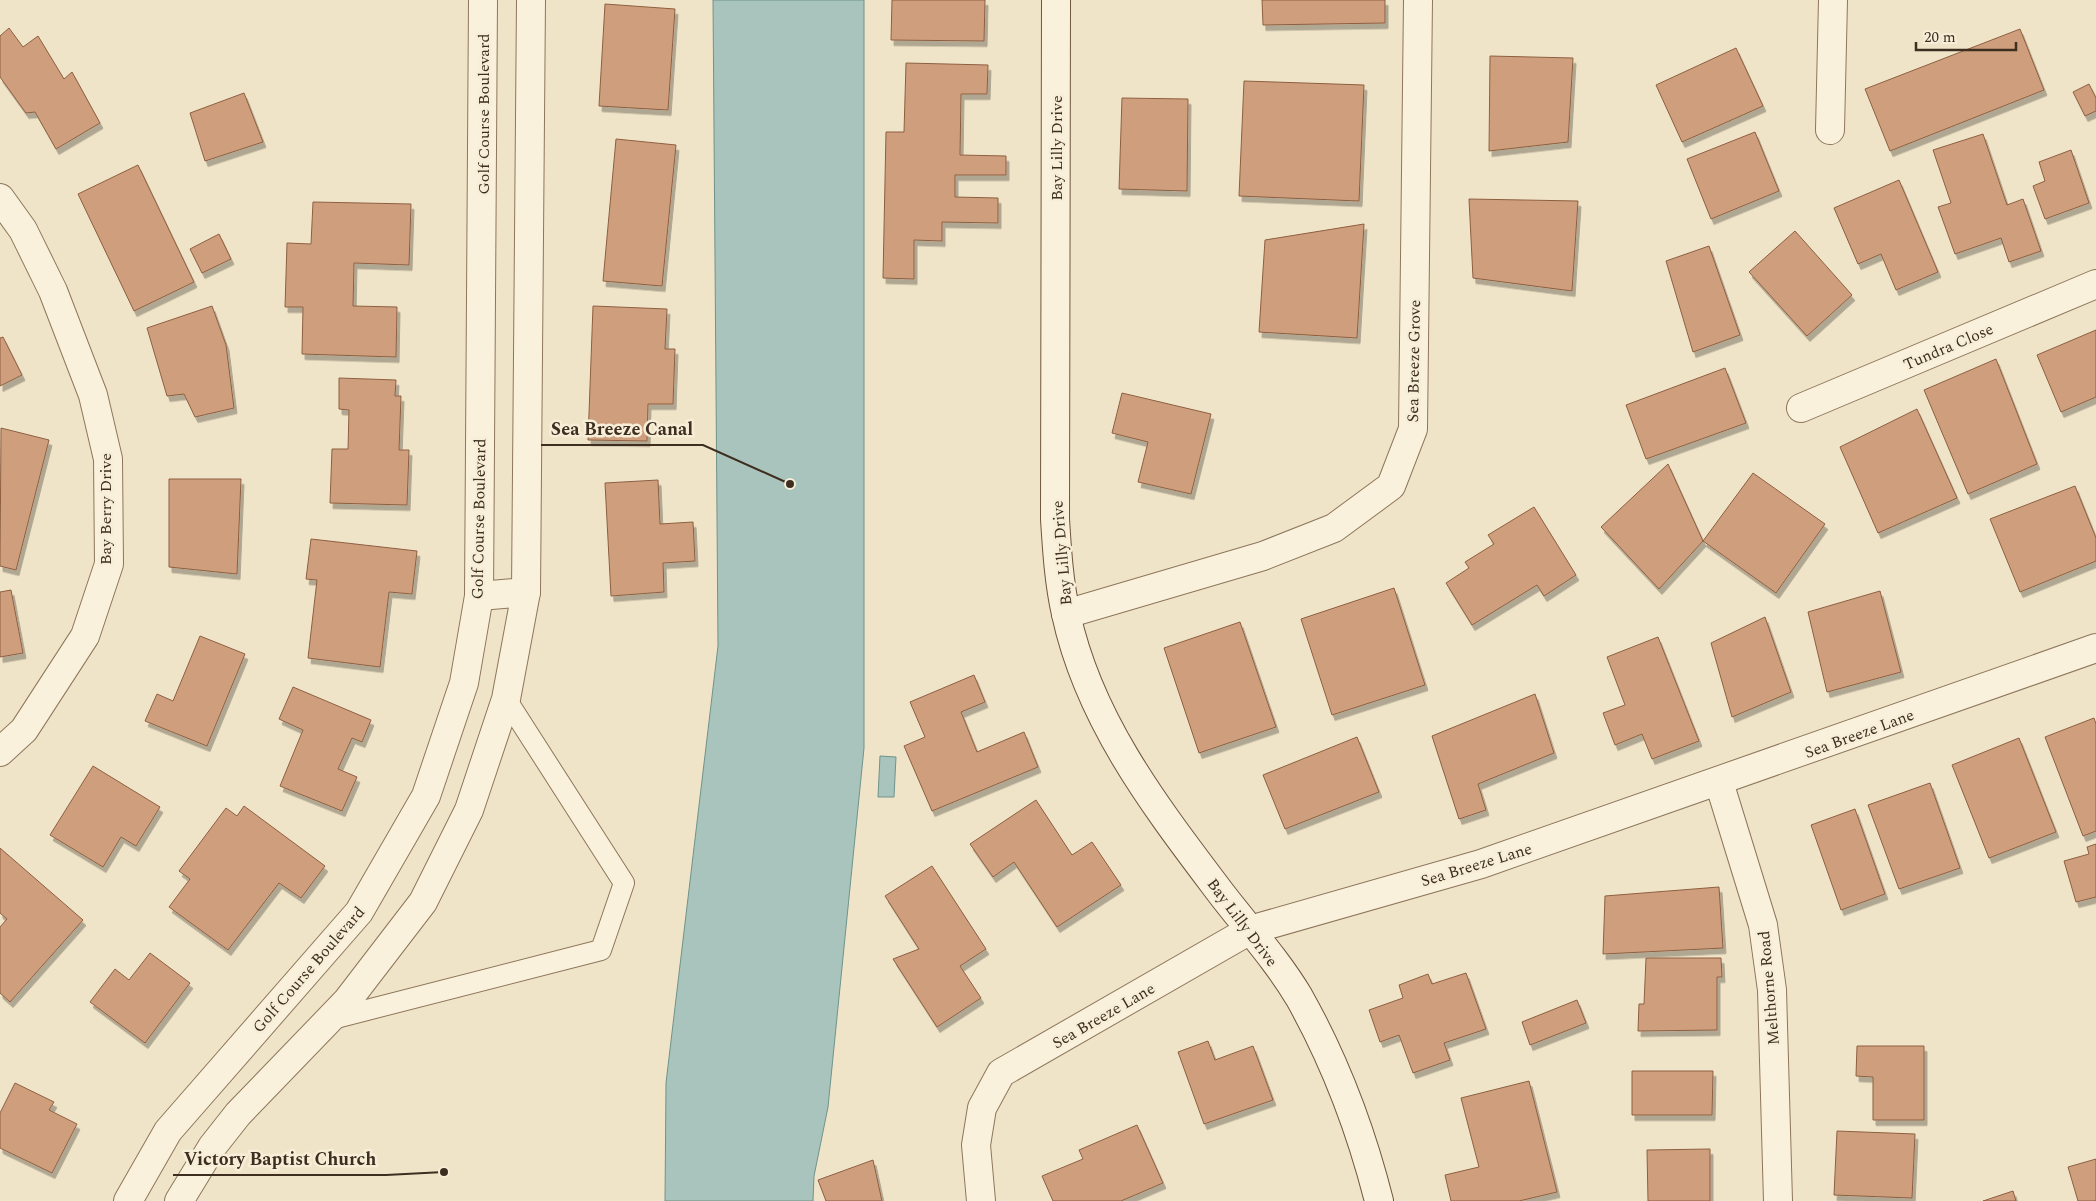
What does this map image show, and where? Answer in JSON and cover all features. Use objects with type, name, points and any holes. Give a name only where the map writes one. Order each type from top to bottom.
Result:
[{"type":"street","name":"Golf Course Boulevard","points":[[128,1201],[168,1131],[360,912],[426,796],[464,683],[479,596],[484,0]]},
{"type":"street","points":[[179,1201],[212,1147],[238,1114],[332,1019],[423,902],[469,810],[506,700],[526,592],[531,0]]},
{"type":"street","name":"Bay Lilly Drive","points":[[1056,0],[1055,519],[1058,564],[1066,614],[1080,664],[1099,710],[1134,774],[1298,996],[1321,1039],[1340,1082],[1368,1157],[1379,1201]]},
{"type":"street","name":"Sea Breeze Grove","points":[[1066,614],[1263,556],[1334,528],[1391,486],[1412,430],[1418,0]]},
{"type":"street","points":[[1830,130],[1833,0]]},
{"type":"street","name":"Bay Berry Drive","points":[[0,198],[23,230],[53,291],[93,395],[108,459],[109,564],[85,636],[24,730],[0,752]]},
{"type":"street","name":"Tundra Close","points":[[1801,408],[2096,284]]},
{"type":"street","points":[[479,596],[526,592]]},
{"type":"street","name":"Sea Breeze Lane","points":[[980,1201],[976,1145],[982,1108],[1001,1073],[1250,930],[1481,864],[1719,782],[2096,648]]},
{"type":"street","name":"Melthorne Road","points":[[1719,782],[1763,925],[1772,990],[1778,1201]]},
{"type":"lane","points":[[332,1019],[601,950],[624,883],[506,700]]},
{"type":"water","points":[[713,0],[864,0],[864,748],[828,1107],[814,1176],[813,1201],[665,1201],[666,1083],[718,646]]},
{"type":"water","points":[[880,756],[896,757],[894,797],[878,797]]},
{"type":"building","points":[[892,0],[985,0],[984,41],[891,40]]},
{"type":"building","points":[[1262,0],[1385,0],[1385,23],[1263,25]]},
{"type":"building","points":[[605,4],[675,9],[668,110],[599,106]]},
{"type":"building","points":[[9,28],[23,47],[38,36],[64,79],[72,72],[100,123],[56,149],[35,112],[26,113],[0,77],[0,36]]},
{"type":"building","points":[[2020,29],[2044,90],[1890,151],[1865,89]]},
{"type":"building","points":[[1736,48],[1763,106],[1682,142],[1656,85]]},
{"type":"building","points":[[1490,56],[1573,58],[1568,142],[1489,151]]},
{"type":"building","points":[[906,63],[988,65],[987,94],[961,94],[960,155],[1006,156],[1006,175],[955,175],[955,197],[998,198],[998,223],[942,222],[942,241],[914,240],[914,279],[883,278],[886,132],[904,132]]},
{"type":"building","points":[[1244,81],[1364,85],[1359,201],[1239,196]]},
{"type":"building","points":[[2089,84],[2096,98],[2096,111],[2085,116],[2073,92]]},
{"type":"building","points":[[244,93],[263,142],[205,161],[190,113]]},
{"type":"building","points":[[1122,98],[1188,99],[1187,191],[1119,189]]},
{"type":"building","points":[[1755,132],[1779,191],[1711,219],[1687,159]]},
{"type":"building","points":[[1983,134],[2007,205],[2023,199],[2041,251],[2009,262],[2001,238],[1955,254],[1938,207],[1951,203],[1933,150]]},
{"type":"building","points":[[616,139],[676,145],[662,286],[603,281]]},
{"type":"building","points":[[2071,150],[2089,203],[2045,219],[2033,186],[2045,181],[2039,162]]},
{"type":"building","points":[[138,165],[194,282],[134,311],[78,194]]},
{"type":"building","points":[[1899,180],[1938,272],[1896,290],[1881,254],[1858,264],[1834,208]]},
{"type":"building","points":[[1469,199],[1578,201],[1572,291],[1473,278]]},
{"type":"building","points":[[313,202],[411,204],[409,265],[354,263],[353,306],[397,307],[396,357],[302,354],[303,307],[285,307],[287,243],[311,244]]},
{"type":"building","points":[[1364,224],[1357,338],[1259,332],[1265,240]]},
{"type":"building","points":[[1795,231],[1852,295],[1807,336],[1749,272]]},
{"type":"building","points":[[219,234],[231,259],[202,273],[190,249]]},
{"type":"building","points":[[1709,246],[1740,335],[1693,352],[1666,261]]},
{"type":"building","points":[[212,306],[226,345],[234,408],[195,417],[184,394],[167,396],[147,328]]},
{"type":"building","points":[[593,306],[667,309],[665,349],[675,349],[673,404],[648,404],[647,441],[588,440]]},
{"type":"building","points":[[2096,330],[2096,397],[2061,412],[2037,355]]},
{"type":"building","points":[[3,337],[22,375],[0,386],[0,338]]},
{"type":"building","points":[[1996,359],[2037,464],[1968,494],[1924,390]]},
{"type":"building","points":[[1725,368],[1746,423],[1646,459],[1626,405]]},
{"type":"building","points":[[339,378],[396,380],[395,396],[401,396],[399,450],[409,450],[407,505],[330,503],[332,449],[348,449],[349,410],[339,409]]},
{"type":"building","points":[[1122,393],[1211,414],[1191,494],[1138,482],[1148,442],[1112,433]]},
{"type":"building","points":[[1917,409],[1957,498],[1878,533],[1840,447]]},
{"type":"building","points":[[1,428],[49,440],[16,570],[0,566]]},
{"type":"building","points":[[1668,464],[1703,541],[1659,589],[1601,527]]},
{"type":"building","points":[[1753,473],[1825,524],[1776,593],[1703,541]]},
{"type":"building","points":[[169,479],[241,479],[237,574],[169,567]]},
{"type":"building","points":[[658,480],[660,524],[693,522],[695,561],[663,563],[664,592],[611,596],[605,483]]},
{"type":"building","points":[[2075,486],[2096,538],[2096,561],[2020,592],[1990,519]]},
{"type":"building","points":[[1534,507],[1576,575],[1544,596],[1537,585],[1472,625],[1446,583],[1469,568],[1465,562],[1494,544],[1488,535]]},
{"type":"building","points":[[311,539],[417,551],[412,594],[389,592],[380,667],[308,658],[317,580],[306,579]]},
{"type":"building","points":[[1394,588],[1425,685],[1332,715],[1301,619]]},
{"type":"building","points":[[11,590],[23,653],[0,657],[0,592]]},
{"type":"building","points":[[1880,591],[1901,672],[1827,692],[1808,612]]},
{"type":"building","points":[[1765,617],[1791,692],[1732,717],[1711,643]]},
{"type":"building","points":[[1240,622],[1276,727],[1199,753],[1164,648]]},
{"type":"building","points":[[200,636],[245,654],[207,746],[145,721],[157,694],[173,701]]},
{"type":"building","points":[[1658,637],[1699,741],[1652,759],[1642,734],[1615,745],[1603,713],[1625,705],[1607,657]]},
{"type":"building","points":[[974,675],[985,702],[961,712],[977,752],[1024,732],[1038,767],[932,811],[904,746],[925,737],[910,702]]},
{"type":"building","points":[[293,687],[371,720],[362,742],[352,738],[338,769],[357,777],[342,811],[280,786],[303,730],[279,719]]},
{"type":"building","points":[[1535,694],[1554,753],[1478,784],[1486,810],[1459,819],[1432,736]]},
{"type":"building","points":[[2094,718],[2096,724],[2096,831],[2083,836],[2045,737]]},
{"type":"building","points":[[1357,737],[1379,792],[1285,829],[1263,775]]},
{"type":"building","points":[[2019,738],[2056,832],[1989,858],[1952,765]]},
{"type":"building","points":[[93,766],[160,807],[136,846],[121,837],[103,867],[50,835]]},
{"type":"building","points":[[1930,783],[1960,868],[1899,889],[1868,805]]},
{"type":"building","points":[[1036,800],[1072,855],[1092,842],[1121,885],[1057,927],[1014,862],[993,877],[970,844]]},
{"type":"building","points":[[244,806],[325,866],[301,898],[279,883],[228,950],[169,907],[190,879],[179,871],[226,808],[237,816]]},
{"type":"building","points":[[1855,809],[1885,894],[1841,910],[1811,825]]},
{"type":"building","points":[[2096,844],[2096,897],[2076,902],[2064,861],[2089,854],[2087,847]]},
{"type":"building","points":[[0,848],[83,920],[10,1002],[0,993],[0,927],[7,919],[0,913]]},
{"type":"building","points":[[932,866],[986,949],[960,966],[981,998],[937,1027],[893,959],[919,949],[885,896]]},
{"type":"building","points":[[1719,887],[1723,948],[1603,954],[1605,896]]},
{"type":"building","points":[[150,953],[190,983],[145,1043],[90,1002],[115,969],[129,980]]},
{"type":"building","points":[[1646,958],[1721,958],[1722,977],[1717,977],[1717,1030],[1638,1031],[1639,1004],[1644,1004]]},
{"type":"building","points":[[1466,973],[1486,1029],[1444,1043],[1450,1060],[1413,1073],[1399,1035],[1380,1042],[1369,1010],[1403,998],[1399,985],[1428,974],[1432,984]]},
{"type":"building","points":[[1577,1000],[1586,1023],[1530,1045],[1522,1022]]},
{"type":"building","points":[[1208,1041],[1215,1060],[1253,1046],[1273,1100],[1204,1124],[1178,1052]]},
{"type":"building","points":[[1857,1046],[1924,1046],[1924,1120],[1873,1120],[1873,1077],[1856,1076]]},
{"type":"building","points":[[1632,1071],[1713,1071],[1712,1115],[1632,1115]]},
{"type":"building","points":[[1529,1081],[1557,1192],[1519,1201],[1451,1201],[1445,1175],[1479,1167],[1461,1098]]},
{"type":"building","points":[[15,1083],[54,1102],[49,1110],[77,1124],[52,1173],[0,1148],[0,1113]]},
{"type":"building","points":[[1137,1125],[1163,1183],[1121,1201],[1053,1201],[1042,1176],[1083,1159],[1079,1150]]},
{"type":"building","points":[[1837,1131],[1915,1134],[1912,1198],[1834,1195]]},
{"type":"building","points":[[1710,1149],[1710,1201],[1648,1201],[1647,1150]]},
{"type":"building","points":[[2096,1159],[2096,1201],[2078,1201],[2068,1167]]},
{"type":"building","points":[[873,1160],[882,1201],[826,1201],[818,1180]]},
{"type":"building","points":[[2013,1191],[2016,1201],[1983,1201]]},
{"type":"place","name":"Sea Breeze Canal","points":[[790,484]]},
{"type":"place","name":"Victory Baptist Church","points":[[444,1172]]}]
